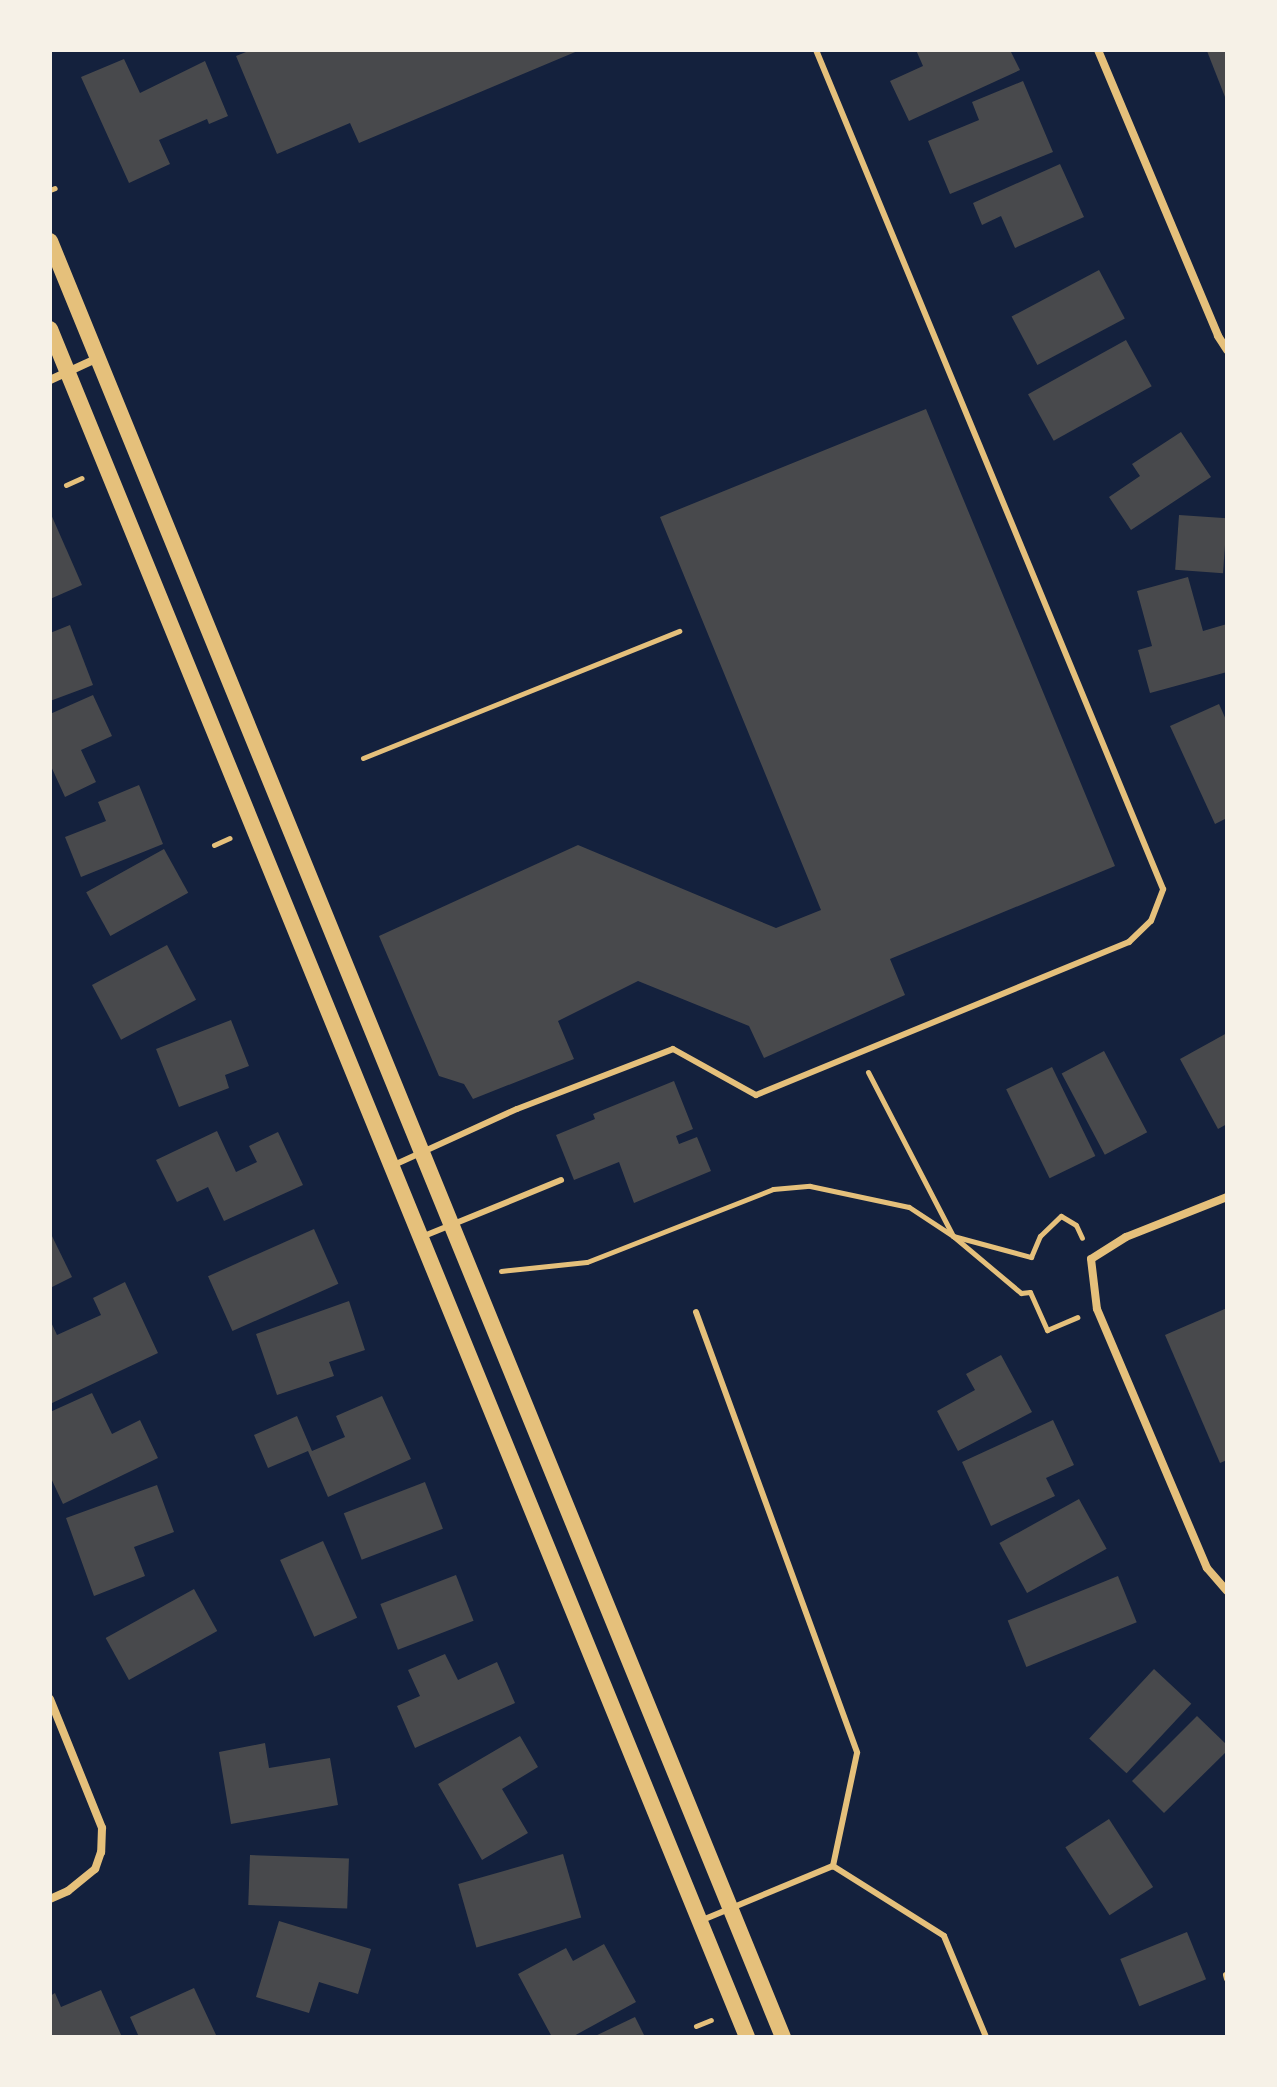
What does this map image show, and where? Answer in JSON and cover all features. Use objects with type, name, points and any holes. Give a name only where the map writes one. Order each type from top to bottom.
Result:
[{"type":"main road","points":[[50,241],[783,2037]]},
{"type":"main road","points":[[50,329],[747,2037]]},
{"type":"street","points":[[1098,50],[1218,336],[1227,350]]},
{"type":"street","points":[[50,380],[98,358]]},
{"type":"street","points":[[1227,1197],[1126,1237],[1091,1259],[1097,1309],[1207,1568],[1227,1591]]},
{"type":"street","points":[[50,1699],[102,1828],[101,1852],[95,1869],[68,1891],[50,1899]]},
{"type":"lane","points":[[393,1165],[517,1109],[673,1049],[756,1095],[1129,942],[1151,921],[1163,889],[816,50]]},
{"type":"lane","points":[[422,1237],[561,1180]]},
{"type":"lane","points":[[696,1312],[857,1753],[833,1866]]},
{"type":"lane","points":[[700,1921],[833,1866]]},
{"type":"lane","points":[[833,1866],[944,1936],[986,2037]]},
{"type":"path","points":[[363,758],[679,631]]},
{"type":"path","points":[[859,1053],[883,1105],[928,1183],[953,1236],[1031,1257],[1040,1236],[1061,1216],[1076,1225],[1091,1259]]},
{"type":"path","points":[[501,1271],[587,1262],[773,1189],[810,1186],[909,1207],[953,1236],[1021,1293],[1030,1292],[1047,1330],[1097,1309]]},
{"type":"building","points":[[251,50],[580,50],[359,143],[350,123],[277,154],[236,56]]},
{"type":"building","points":[[916,50],[1010,50],[1020,70],[909,121],[890,81],[923,66]]},
{"type":"building","points":[[1227,50],[1227,102],[1207,51]]},
{"type":"building","points":[[124,59],[140,93],[205,61],[228,116],[209,124],[207,119],[159,140],[170,164],[129,183],[81,77]]},
{"type":"building","points":[[1023,81],[1053,152],[950,194],[928,141],[979,120],[972,102]]},
{"type":"building","points":[[1060,164],[1084,217],[1015,248],[1001,216],[982,225],[973,203]]},
{"type":"building","points":[[1099,270],[1125,319],[1037,365],[1012,316]]},
{"type":"building","points":[[1126,340],[1152,386],[1054,441],[1028,394]]},
{"type":"building","points":[[926,409],[1115,866],[890,959],[905,995],[764,1058],[749,1026],[638,981],[558,1021],[574,1059],[473,1099],[464,1084],[439,1076],[379,936],[578,845],[776,928],[821,910],[660,517]]},
{"type":"building","points":[[1181,432],[1211,477],[1131,530],[1109,497],[1140,476],[1132,464]]},
{"type":"building","points":[[50,512],[82,585],[50,599]]},
{"type":"building","points":[[1179,515],[1227,518],[1223,573],[1175,570]]},
{"type":"building","points":[[1188,577],[1203,631],[1227,624],[1227,672],[1150,693],[1138,650],[1152,646],[1137,591]]},
{"type":"building","points":[[70,625],[93,685],[50,701],[50,633]]},
{"type":"building","points":[[93,695],[112,736],[81,750],[96,782],[65,797],[50,764],[50,714]]},
{"type":"building","points":[[1219,704],[1227,722],[1227,818],[1215,824],[1170,726]]},
{"type":"building","points":[[139,785],[163,844],[81,877],[65,837],[106,821],[98,802]]},
{"type":"building","points":[[164,849],[188,893],[110,936],[86,892]]},
{"type":"building","points":[[167,945],[196,1000],[121,1040],[92,985]]},
{"type":"building","points":[[231,1020],[249,1066],[225,1075],[229,1088],[179,1107],[156,1049]]},
{"type":"building","points":[[1227,1033],[1227,1124],[1218,1129],[1180,1059]]},
{"type":"building","points":[[1104,1051],[1147,1132],[1105,1155],[1062,1074]]},
{"type":"building","points":[[1052,1067],[1095,1156],[1050,1178],[1006,1089]]},
{"type":"building","points":[[674,1081],[693,1129],[676,1136],[679,1144],[697,1137],[711,1171],[634,1203],[619,1162],[574,1180],[556,1135],[595,1119],[593,1114]]},
{"type":"building","points":[[217,1131],[236,1172],[257,1162],[249,1146],[278,1132],[303,1185],[224,1221],[208,1187],[177,1202],[156,1160]]},
{"type":"building","points":[[314,1229],[338,1284],[232,1331],[208,1276]]},
{"type":"building","points":[[50,1232],[72,1277],[50,1288]]},
{"type":"building","points":[[125,1282],[158,1353],[50,1404],[50,1320],[57,1335],[101,1315],[93,1298]]},
{"type":"building","points":[[349,1301],[365,1350],[329,1362],[334,1376],[277,1395],[256,1334]]},
{"type":"building","points":[[1227,1308],[1227,1460],[1220,1463],[1165,1335]]},
{"type":"building","points":[[1001,1355],[1032,1412],[958,1451],[937,1411],[975,1390],[966,1374]]},
{"type":"building","points":[[92,1393],[112,1434],[140,1420],[158,1458],[63,1504],[50,1476],[50,1412]]},
{"type":"building","points":[[382,1396],[411,1459],[328,1497],[308,1451],[268,1468],[254,1435],[297,1416],[312,1451],[345,1437],[336,1416]]},
{"type":"building","points":[[1053,1420],[1074,1465],[1046,1478],[1055,1496],[991,1526],[962,1462]]},
{"type":"building","points":[[425,1482],[443,1529],[362,1560],[344,1513]]},
{"type":"building","points":[[157,1485],[174,1532],[134,1547],[145,1576],[94,1596],[66,1518]]},
{"type":"building","points":[[1079,1499],[1107,1549],[1027,1593],[999,1543]]},
{"type":"building","points":[[323,1541],[357,1618],[314,1637],[280,1560]]},
{"type":"building","points":[[456,1575],[474,1621],[398,1650],[380,1604]]},
{"type":"building","points":[[1118,1576],[1137,1622],[1026,1667],[1008,1621]]},
{"type":"building","points":[[194,1589],[217,1631],[129,1680],[106,1638]]},
{"type":"building","points":[[445,1654],[458,1680],[497,1662],[515,1703],[415,1748],[397,1706],[420,1696],[408,1670]]},
{"type":"building","points":[[1154,1669],[1191,1704],[1127,1773],[1089,1738]]},
{"type":"building","points":[[1197,1716],[1227,1745],[1227,1751],[1164,1813],[1132,1781]]},
{"type":"building","points":[[520,1736],[538,1767],[502,1789],[528,1833],[482,1860],[438,1784]]},
{"type":"building","points":[[265,1743],[269,1768],[330,1758],[338,1805],[231,1824],[219,1752]]},
{"type":"building","points":[[1109,1819],[1153,1887],[1110,1915],[1065,1847]]},
{"type":"building","points":[[563,1854],[581,1917],[476,1947],[458,1884]]},
{"type":"building","points":[[250,1855],[349,1858],[347,1908],[248,1905]]},
{"type":"building","points":[[279,1921],[371,1949],[358,1994],[319,1982],[309,2013],[256,1997]]},
{"type":"building","points":[[1187,1932],[1206,1979],[1139,2006],[1120,1959]]},
{"type":"building","points":[[604,1944],[636,2002],[572,2037],[552,2037],[518,1974],[566,1948],[573,1961]]},
{"type":"building","points":[[194,1988],[217,2037],[139,2037],[130,2017]]},
{"type":"building","points":[[101,1990],[122,2037],[50,2037],[50,1996],[55,1993],[61,2007]]},
{"type":"building","points":[[635,2017],[645,2037],[593,2037]]}]
